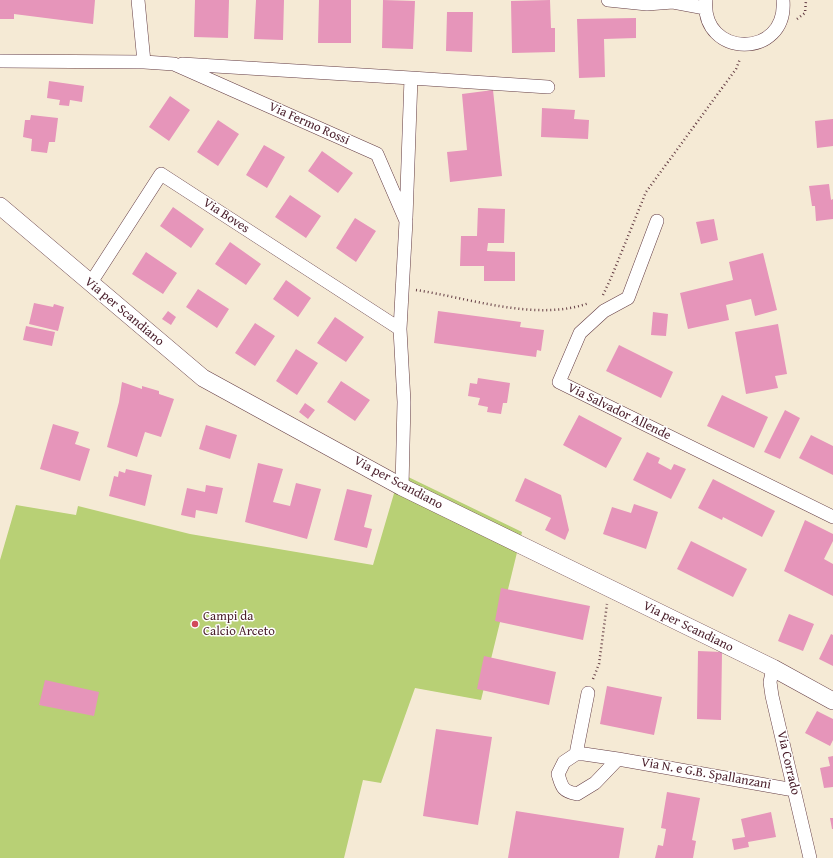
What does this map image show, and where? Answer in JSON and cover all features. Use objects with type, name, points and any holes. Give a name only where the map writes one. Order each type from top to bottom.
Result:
[{"type":"street","points":[[138,0],[144,62]]},
{"type":"street","points":[[608,0],[647,4],[676,1],[706,4],[708,20],[714,30],[722,38],[733,44],[745,45],[757,43],[767,38],[776,30],[781,20],[784,8],[783,0]]},
{"type":"street","name":"Via Fermo Rossi","points":[[0,61],[144,62],[548,87]]},
{"type":"street","name":"Via Fermo Rossi","points":[[174,64],[377,154],[406,221]]},
{"type":"street","name":"Via Fermo Rossi","points":[[402,487],[404,402],[400,329],[406,221],[411,78]]},
{"type":"street","name":"Via Boves","points":[[90,284],[161,174],[400,329]]},
{"type":"street","name":"Via per Scandiano","points":[[0,206],[90,284],[203,378],[402,487],[773,668],[833,701]]},
{"type":"street","name":"Via Salvador Allende","points":[[657,222],[628,298],[604,311],[580,333],[560,382],[833,517]]},
{"type":"street","name":"Via Corrado","points":[[773,668],[770,682],[772,696],[810,858]]},
{"type":"street","points":[[588,693],[576,754],[564,762],[558,774],[562,787],[567,792],[577,794],[595,783],[618,759]]},
{"type":"street","name":"Via N. e G.B. Spallanzani","points":[[576,754],[618,759],[794,790]]},
{"type":"path","points":[[601,298],[611,278],[646,192],[736,69],[745,45]]},
{"type":"path","points":[[403,287],[495,305],[536,310],[575,308],[594,301]]},
{"type":"path","points":[[588,693],[599,664],[601,640],[610,588]]},
{"type":"green space","points":[[400,473],[522,532],[481,700],[415,688],[381,783],[363,780],[344,858],[0,858],[0,560],[16,505],[76,515],[78,506],[190,534],[373,565]]},
{"type":"building","points":[[0,0],[95,0],[93,24],[14,14],[14,19],[0,19]]},
{"type":"building","points":[[195,0],[229,0],[228,38],[194,37]]},
{"type":"building","points":[[256,0],[284,0],[283,40],[254,39]]},
{"type":"building","points":[[319,0],[351,0],[351,43],[318,43]]},
{"type":"building","points":[[383,0],[415,1],[413,49],[382,48]]},
{"type":"building","points":[[550,0],[551,28],[555,28],[555,52],[512,53],[511,1]]},
{"type":"building","points":[[447,12],[473,12],[472,52],[446,51]]},
{"type":"building","points":[[636,18],[636,38],[604,39],[605,77],[579,78],[577,19]]},
{"type":"building","points":[[49,81],[84,86],[82,102],[70,100],[69,106],[59,105],[60,100],[47,98]]},
{"type":"building","points":[[493,90],[502,176],[450,182],[447,152],[467,150],[462,94]]},
{"type":"building","points":[[170,96],[190,110],[169,141],[149,127]]},
{"type":"building","points":[[542,108],[575,110],[574,119],[589,120],[588,139],[541,137]]},
{"type":"building","points":[[31,115],[58,118],[55,142],[49,142],[47,153],[31,151],[32,139],[23,137],[25,120],[30,120]]},
{"type":"building","points":[[833,119],[833,146],[817,148],[815,121]]},
{"type":"building","points":[[218,120],[239,134],[218,166],[197,152]]},
{"type":"building","points":[[264,145],[285,157],[267,188],[246,175]]},
{"type":"building","points":[[322,151],[353,173],[338,193],[308,171]]},
{"type":"building","points":[[829,184],[831,200],[833,199],[833,219],[816,221],[815,206],[812,206],[809,186]]},
{"type":"building","points":[[290,195],[321,216],[306,238],[275,217]]},
{"type":"building","points":[[173,207],[204,229],[191,248],[160,226]]},
{"type":"building","points":[[478,208],[505,209],[504,243],[488,243],[487,251],[515,252],[515,281],[484,281],[484,266],[460,266],[461,236],[477,236]]},
{"type":"building","points":[[355,218],[376,231],[356,262],[336,248]]},
{"type":"building","points":[[714,219],[718,240],[701,244],[696,222]]},
{"type":"building","points":[[230,242],[261,264],[246,285],[215,264]]},
{"type":"building","points":[[146,252],[177,273],[163,294],[132,274]]},
{"type":"building","points":[[763,253],[777,310],[755,316],[751,299],[726,305],[729,320],[688,329],[680,293],[733,280],[729,262]]},
{"type":"building","points":[[286,280],[311,298],[298,317],[273,299]]},
{"type":"building","points":[[198,289],[229,309],[217,328],[186,307]]},
{"type":"building","points":[[34,303],[53,307],[54,304],[64,307],[58,331],[29,324]]},
{"type":"building","points":[[168,311],[176,317],[171,325],[162,319]]},
{"type":"building","points":[[438,311],[521,322],[520,327],[544,330],[541,351],[537,350],[536,357],[434,343]]},
{"type":"building","points":[[653,312],[668,314],[666,336],[651,335]]},
{"type":"building","points":[[335,317],[364,337],[346,362],[317,343]]},
{"type":"building","points":[[255,323],[275,336],[255,366],[235,353]]},
{"type":"building","points":[[778,324],[787,374],[775,376],[778,388],[746,394],[735,332]]},
{"type":"building","points":[[26,326],[55,332],[52,346],[23,340]]},
{"type":"building","points":[[619,345],[673,372],[661,398],[606,371]]},
{"type":"building","points":[[296,349],[318,363],[297,395],[276,381]]},
{"type":"building","points":[[478,378],[510,383],[507,403],[503,403],[501,414],[487,412],[488,407],[478,405],[480,398],[468,396],[470,383],[477,384]]},
{"type":"building","points":[[341,381],[370,400],[355,421],[327,402]]},
{"type":"building","points":[[122,382],[142,389],[142,386],[159,391],[159,394],[174,399],[161,437],[145,432],[137,457],[107,447],[119,402]]},
{"type":"building","points":[[722,395],[768,417],[754,448],[707,426]]},
{"type":"building","points":[[305,403],[315,410],[308,419],[299,412]]},
{"type":"building","points":[[785,410],[800,418],[780,459],[764,452]]},
{"type":"building","points":[[579,415],[622,438],[606,468],[563,445]]},
{"type":"building","points":[[53,424],[79,432],[75,444],[90,449],[80,481],[40,469]]},
{"type":"building","points":[[206,425],[237,435],[230,459],[199,449]]},
{"type":"building","points":[[811,435],[833,446],[833,475],[799,458]]},
{"type":"building","points":[[647,452],[660,458],[658,463],[671,470],[674,464],[686,469],[671,499],[633,480]]},
{"type":"building","points":[[258,463],[283,469],[273,502],[290,506],[296,483],[321,489],[307,539],[245,522]]},
{"type":"building","points":[[126,469],[152,475],[145,506],[109,496],[114,476],[118,477],[119,471],[125,473]]},
{"type":"building","points":[[525,478],[561,495],[569,530],[565,540],[545,530],[551,518],[515,501]]},
{"type":"building","points":[[713,479],[775,511],[762,537],[723,517],[722,520],[698,508]]},
{"type":"building","points":[[206,485],[223,488],[217,514],[196,510],[195,518],[181,515],[187,488],[205,492]]},
{"type":"building","points":[[347,489],[372,495],[364,527],[372,529],[367,548],[334,540]]},
{"type":"building","points":[[634,504],[658,512],[646,549],[603,534],[612,507],[631,513]]},
{"type":"building","points":[[805,520],[833,534],[833,541],[824,559],[833,564],[833,596],[784,571]]},
{"type":"building","points":[[691,541],[747,569],[733,597],[677,569]]},
{"type":"building","points":[[501,588],[590,606],[583,640],[495,621]]},
{"type":"building","points":[[789,614],[814,624],[803,651],[778,641]]},
{"type":"building","points":[[831,634],[833,635],[833,666],[819,659]]},
{"type":"building","points":[[698,651],[722,652],[721,720],[697,719]]},
{"type":"building","points":[[484,656],[556,672],[549,705],[477,689]]},
{"type":"building","points":[[45,680],[99,692],[94,716],[39,705]]},
{"type":"building","points":[[607,686],[662,697],[654,735],[600,724]]},
{"type":"building","points":[[817,711],[833,719],[833,740],[830,746],[805,733]]},
{"type":"building","points":[[436,729],[492,737],[478,825],[423,816]]},
{"type":"building","points":[[833,756],[833,787],[824,788],[820,768],[830,766],[828,757]]},
{"type":"building","points":[[667,792],[700,798],[692,840],[696,841],[693,858],[655,858],[658,845],[663,846],[666,829],[661,828]]},
{"type":"building","points":[[516,811],[624,828],[619,858],[508,858]]},
{"type":"building","points":[[771,812],[776,837],[748,842],[749,847],[734,850],[732,839],[745,837],[741,819]]},
{"type":"building","points":[[830,818],[833,818],[833,829],[832,829]]},
{"type":"place","name":"Campi da Calcio Arceto","points":[[195,624]]}]
